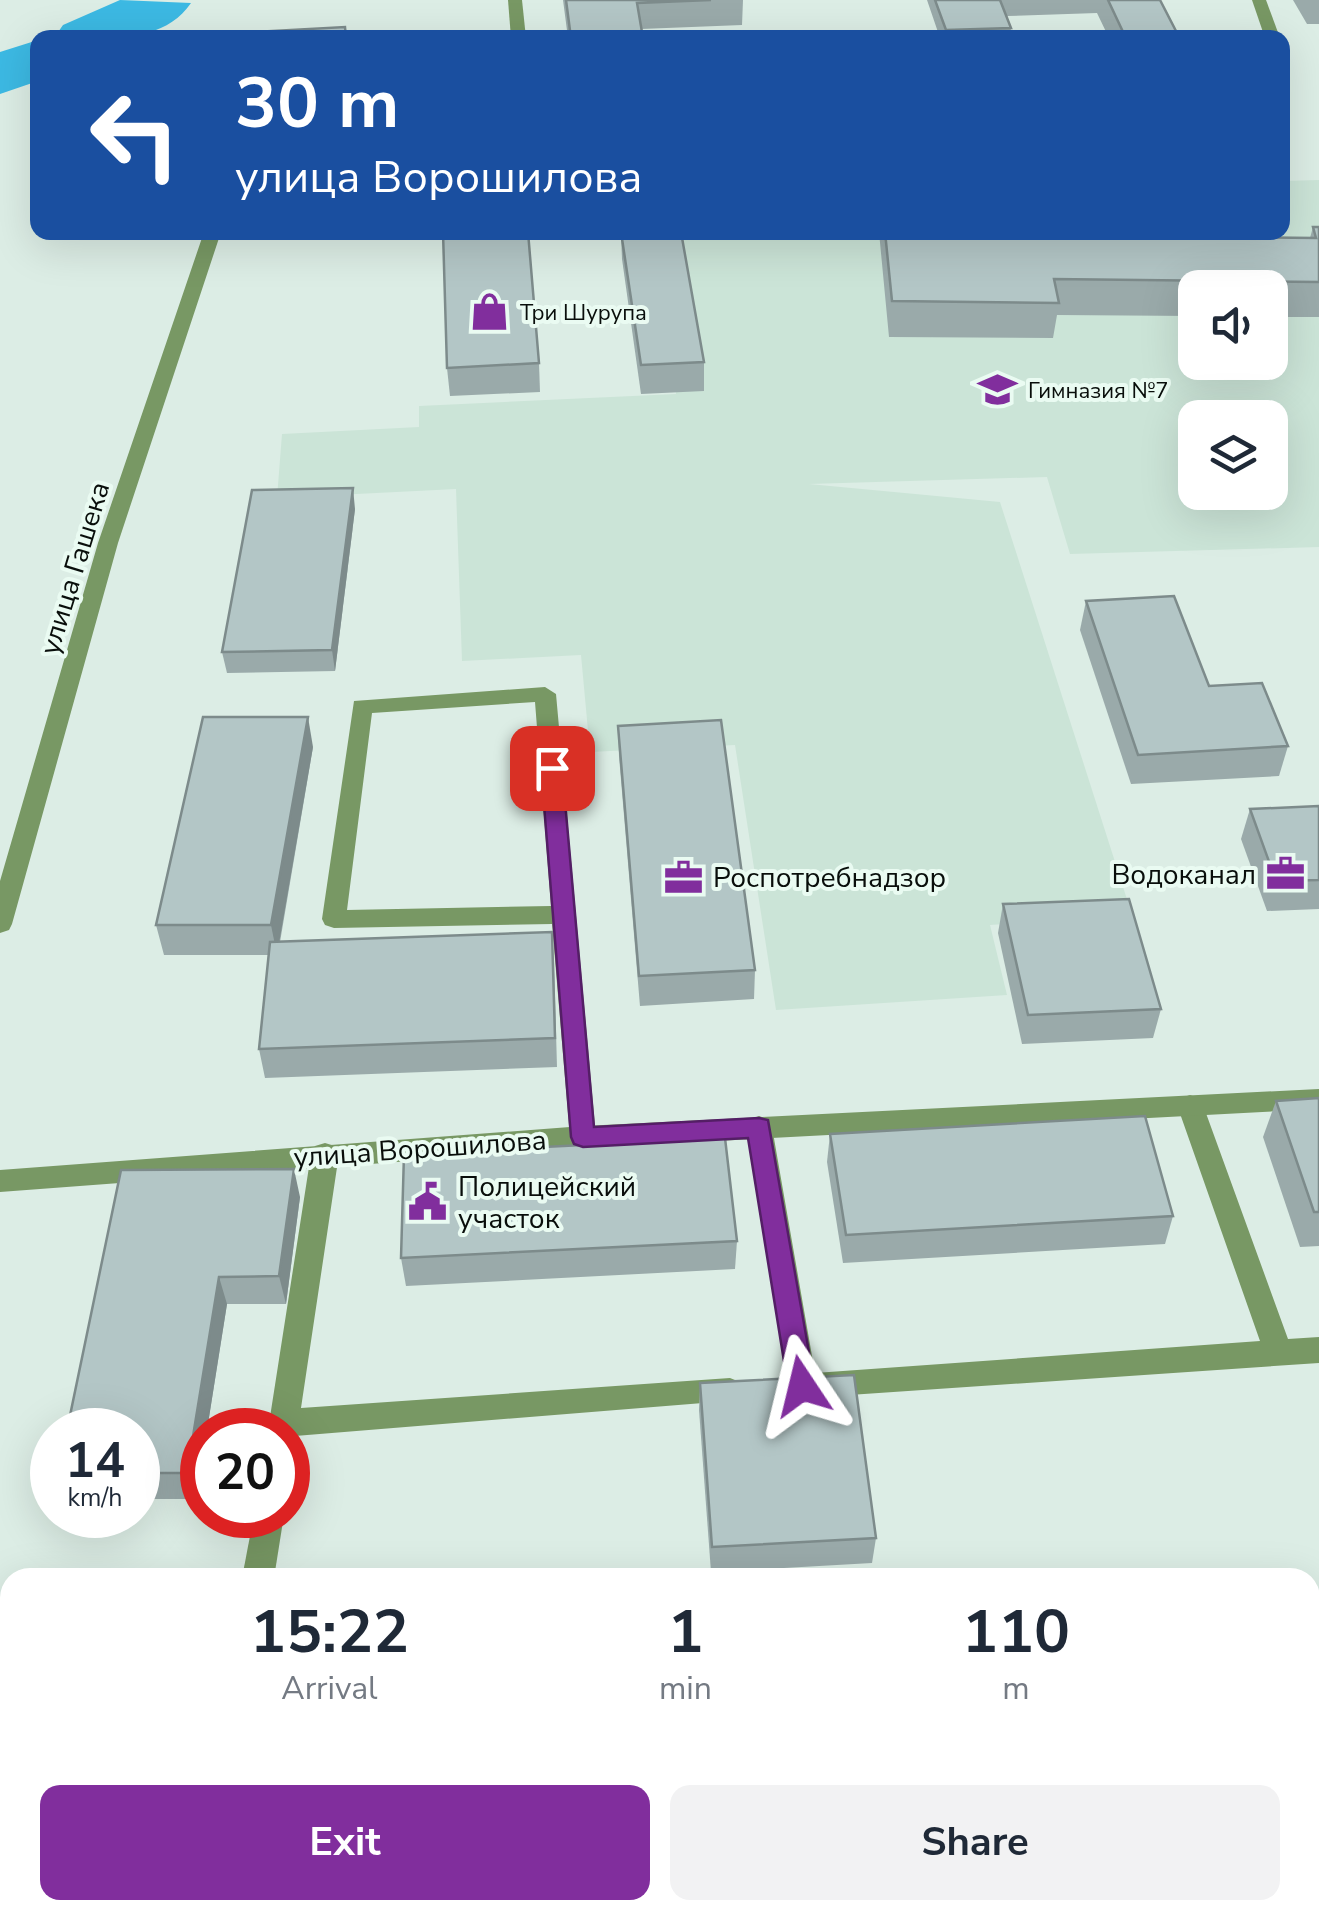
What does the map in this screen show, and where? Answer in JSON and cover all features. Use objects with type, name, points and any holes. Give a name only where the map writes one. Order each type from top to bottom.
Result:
[{"type":"street","points":[[516,0],[518,30]]},
{"type":"street","points":[[1259,0],[1270,30]]},
{"type":"street","name":"улица Гашека","points":[[0,924],[108,543],[210,240]]},
{"type":"street","points":[[564,915],[334,918],[362,706],[546,694],[583,1137]]},
{"type":"street","name":"улица Ворошилова","points":[[0,1181],[583,1137],[1319,1099]]},
{"type":"street","points":[[1190,1106],[1278,1352]]},
{"type":"street","points":[[759,1127],[782,1387]]},
{"type":"street","points":[[287,1408],[325,1154]]},
{"type":"street","points":[[310,1424],[1319,1350]]},
{"type":"street","points":[[260,1568],[264,1538]]},
{"type":"shaded area","points":[[1319,180],[1319,547],[1070,554],[1047,477],[809,484],[1000,502],[1132,915],[990,925],[1007,995],[776,1010],[735,745],[590,752],[581,655],[462,661],[456,489],[277,498],[282,434],[419,427],[419,406],[676,394],[663,240],[1290,240],[1290,181]]},
{"type":"building","points":[[566,0],[711,0],[637,3],[642,30],[570,30]]},
{"type":"building","points":[[935,0],[1000,0],[1011,28],[946,30]]},
{"type":"building","points":[[1108,0],[1160,0],[1175,30],[1122,30]]},
{"type":"building","points":[[345,27],[345,30],[289,30]]},
{"type":"building","points":[[1313,227],[1319,227],[1319,282],[1288,282],[1288,270],[1178,270],[1178,280],[1054,279],[1059,303],[892,301],[886,240],[1290,240],[1316,238]]},
{"type":"building","name":"Три Шурупа","points":[[443,240],[529,240],[539,363],[447,368]]},
{"type":"building","points":[[622,240],[682,240],[704,362],[641,365]]},
{"type":"building","points":[[353,488],[332,650],[222,652],[252,490]]},
{"type":"building","points":[[1174,596],[1209,686],[1262,683],[1288,746],[1138,755],[1086,601]]},
{"type":"building","points":[[203,717],[308,717],[271,925],[156,925]]},
{"type":"building","name":"Роспотребнадзор","points":[[721,720],[755,970],[639,976],[618,726]]},
{"type":"building","points":[[1319,806],[1319,880],[1276,881],[1250,809]]},
{"type":"building","points":[[1129,899],[1161,1009],[1028,1015],[1003,904]]},
{"type":"building","points":[[552,932],[555,1038],[259,1049],[270,942]]},
{"type":"building","points":[[1319,1098],[1319,1212],[1314,1212],[1276,1101]]},
{"type":"building","points":[[1145,1116],[1173,1216],[846,1235],[830,1134]]},
{"type":"building","points":[[725,1138],[737,1241],[401,1258],[404,1154]]},
{"type":"building","points":[[294,1169],[279,1276],[219,1277],[198,1408],[180,1408],[180,1473],[160,1473],[160,1408],[72,1408],[121,1170]]},
{"type":"building","points":[[854,1375],[876,1538],[712,1547],[700,1383]]},
{"type":"waterway","points":[[102,30],[162,3]]},
{"type":"waterway","points":[[0,75],[30,62]]},
{"type":"place","name":"Три Шурупа","points":[[490,312]]},
{"type":"place","name":"Гимназия №7","points":[[998,390]]},
{"type":"place","name":"Водоканал","points":[[1286,874]]},
{"type":"place","name":"Роспотребнадзор","points":[[683,877]]},
{"type":"place","name":"Полицейский участок","points":[[428,1202]]},
{"type":"route","points":[[552,768],[583,1137],[759,1127],[802,1386]]}]
